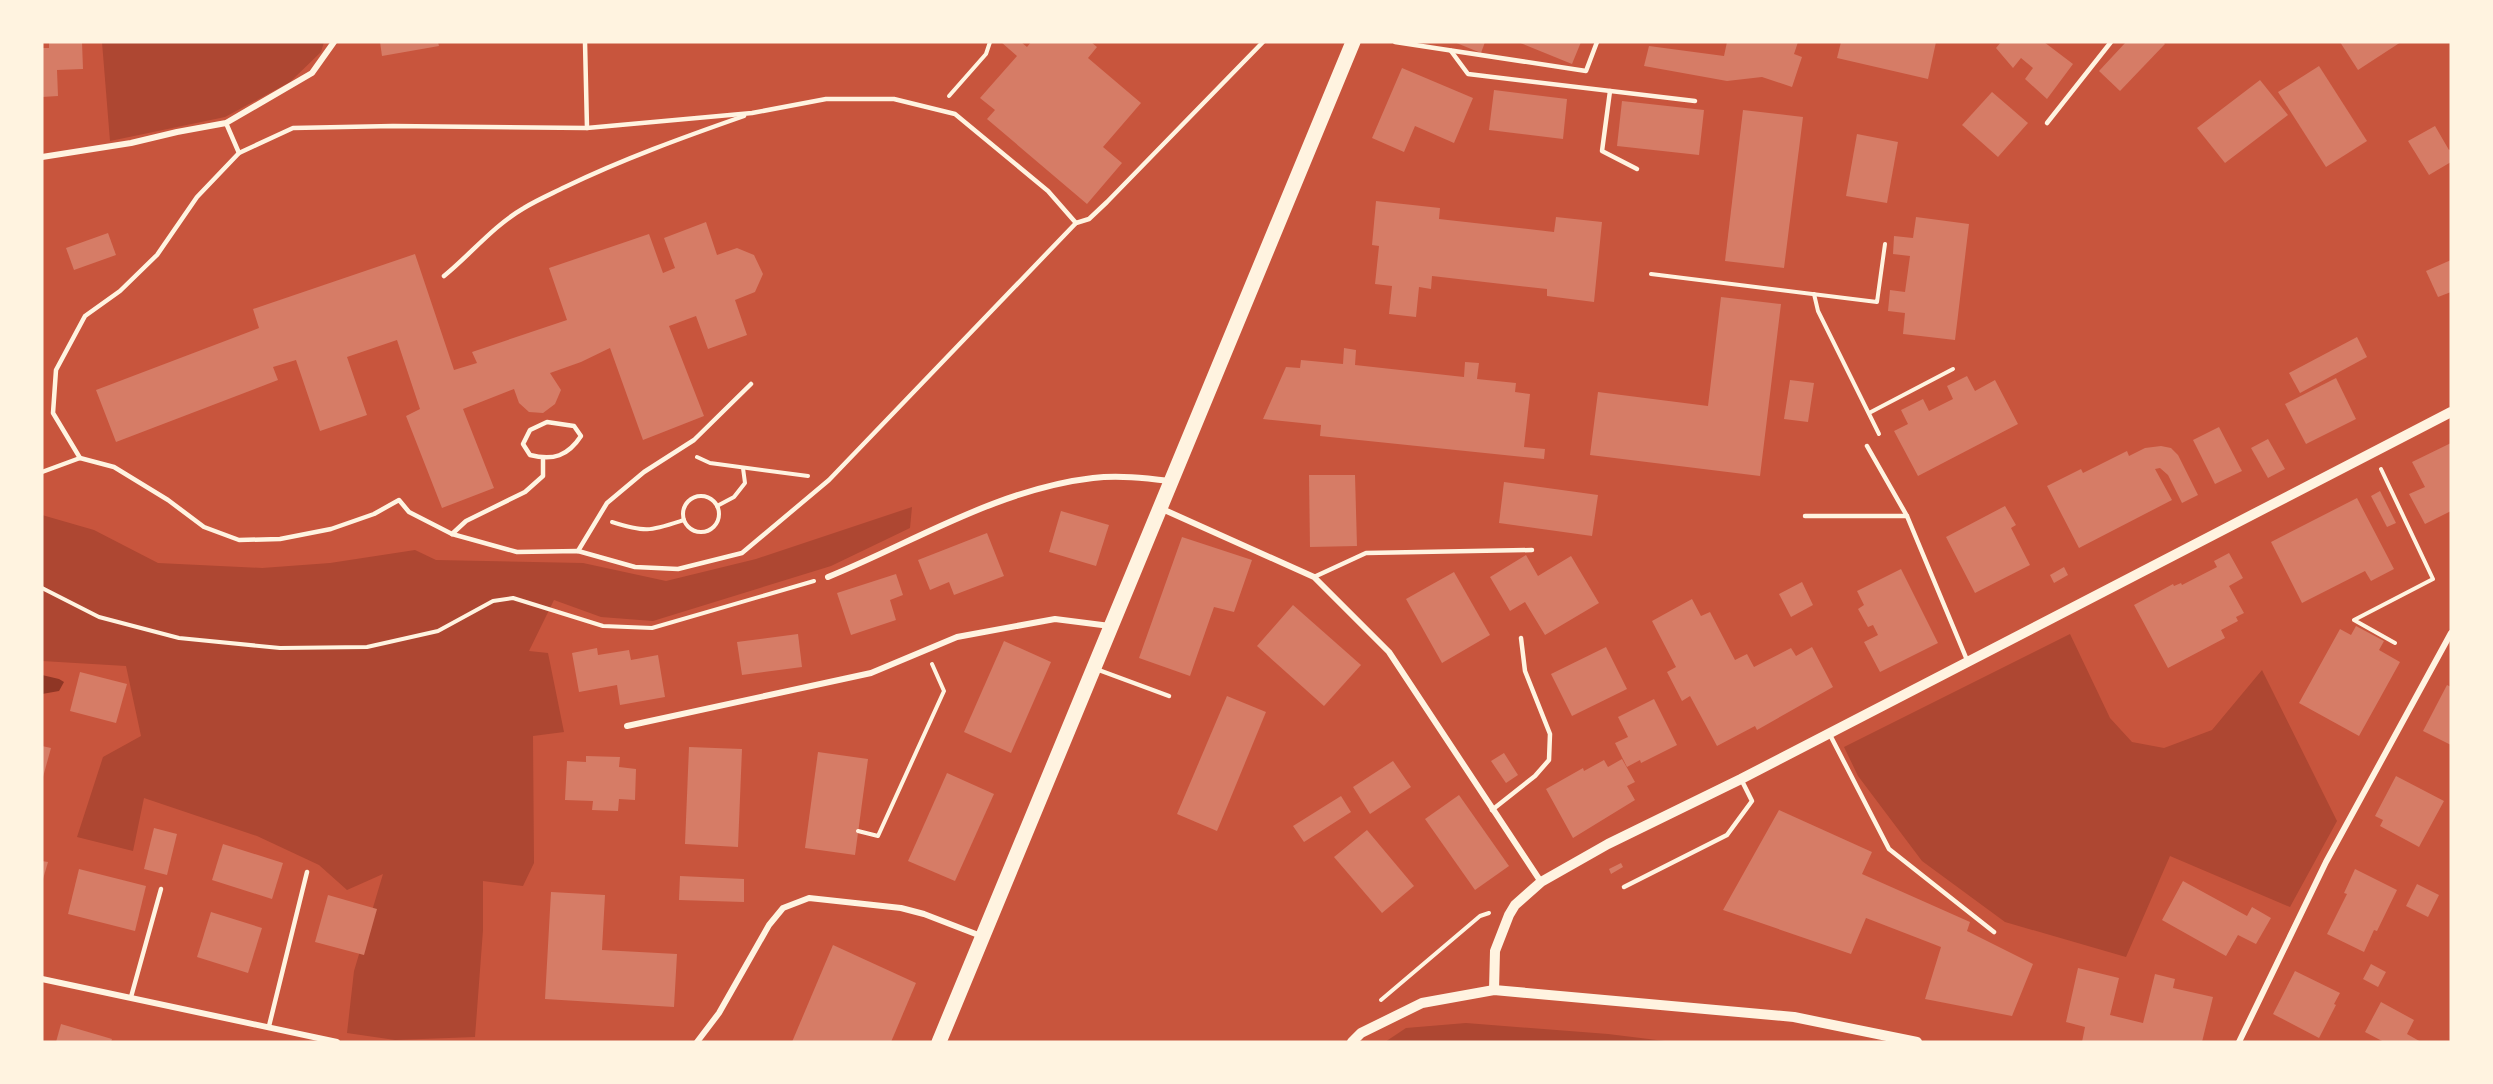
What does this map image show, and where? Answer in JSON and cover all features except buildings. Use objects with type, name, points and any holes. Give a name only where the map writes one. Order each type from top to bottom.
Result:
[{"type":"main road","points":[[939,1042],[1353,42]]},
{"type":"street","points":[[42,157],[131,143],[226,123],[312,73],[334,42]]},
{"type":"street","points":[[1494,990],[1495,951],[1515,905],[1541,882],[1608,844],[1829,733],[2451,412]]},
{"type":"street","points":[[828,577],[876,558],[980,509],[1036,490],[1093,478],[1146,478],[1170,482]]},
{"type":"street","points":[[1159,507],[1314,577],[1389,652],[1541,882]]},
{"type":"street","points":[[627,726],[871,673],[957,637],[1055,619],[1111,626]]},
{"type":"street","points":[[2239,1042],[2326,862],[2451,633]]},
{"type":"street","points":[[698,1042],[719,1013],[769,925],[783,908],[809,898],[901,908],[924,914],[982,936]]},
{"type":"street","points":[[42,979],[337,1042]]},
{"type":"street","points":[[1352,1042],[1361,1032],[1422,1003],[1494,990],[1794,1017],[1917,1042]]},
{"type":"lane","points":[[585,42],[587,129]]},
{"type":"lane","points":[[42,472],[80,458],[114,467],[168,500],[204,527],[239,540],[280,539],[331,529],[374,514],[399,500],[409,512],[452,534],[517,552],[578,551],[635,567],[678,569],[742,553],[829,480],[1076,223],[1089,219],[1107,202],[1263,42]]},
{"type":"lane","points":[[1395,42],[1586,71],[1597,42]]},
{"type":"lane","points":[[2047,123],[2110,42]]},
{"type":"lane","points":[[1451,51],[1468,74],[1695,101]]},
{"type":"lane","points":[[1610,91],[1602,151],[1637,169]]},
{"type":"lane","points":[[80,458],[53,413],[56,370],[86,316],[120,291],[157,255],[197,197],[239,153],[293,128],[393,126],[587,129],[752,113],[826,99],[894,99],[955,114],[1047,191],[1076,223]]},
{"type":"lane","points":[[444,276],[494,228],[524,207],[589,175],[682,137],[752,113]]},
{"type":"lane","points":[[226,123],[239,153]]},
{"type":"lane","points":[[578,551],[607,503],[629,484],[694,440],[751,384]]},
{"type":"lane","points":[[547,422],[574,426],[580,436],[573,448],[559,457],[543,459],[530,455],[523,444],[530,430],[547,422]]},
{"type":"lane","points":[[1867,446],[1907,516],[1967,661]]},
{"type":"lane","points":[[452,534],[466,521],[525,492],[543,477],[543,459]]},
{"type":"lane","points":[[1805,516],[1907,516]]},
{"type":"lane","points":[[1314,577],[1366,553],[1533,550]]},
{"type":"lane","points":[[1492,810],[1535,776],[1549,760],[1550,734],[1525,671],[1521,638]]},
{"type":"lane","points":[[1094,668],[1169,696]]},
{"type":"lane","points":[[1829,733],[1889,849],[1994,932]]},
{"type":"lane","points":[[1624,887],[1727,836],[1752,801],[1741,778]]},
{"type":"lane","points":[[269,1026],[307,872]]},
{"type":"lane","points":[[130,998],[161,889]]},
{"type":"path","points":[[937,110],[986,54],[990,42]]},
{"type":"path","points":[[1651,274],[1876,302],[1885,244]]},
{"type":"path","points":[[1814,294],[1818,311],[1884,444]]},
{"type":"path","points":[[1869,413],[1953,369]]},
{"type":"path","points":[[680,449],[710,463],[829,480]]},
{"type":"path","points":[[2373,452],[2433,579],[2354,620],[2395,643]]},
{"type":"path","points":[[717,506],[734,497],[745,483],[743,468]]},
{"type":"path","points":[[708,497],[717,506],[718,517],[713,527],[708,530],[696,531],[684,520],[684,508],[691,498],[708,497]]},
{"type":"path","points":[[598,518],[634,529],[654,530],[684,520]]},
{"type":"path","points":[[42,588],[99,617],[179,638],[280,648],[367,646],[438,631],[493,601],[513,598],[603,626],[652,628],[828,577]]},
{"type":"path","points":[[858,831],[878,836],[944,691],[926,650]]},
{"type":"path","points":[[1361,1032],[1377,1003],[1480,916],[1515,905]]},
{"type":"shaded area","points":[[102,42],[324,42],[321,52],[290,82],[225,117],[110,141]]},
{"type":"shaded area","points":[[912,507],[910,528],[831,566],[653,621],[601,617],[554,600],[529,651],[548,653],[564,732],[533,736],[534,863],[523,886],[483,881],[483,930],[475,1037],[395,1040],[347,1033],[354,971],[383,874],[347,890],[319,865],[257,836],[144,798],[133,851],[77,837],[103,757],[141,736],[126,666],[42,661],[42,515],[94,530],[158,563],[262,568],[330,563],[415,550],[436,560],[583,563],[666,581],[756,559]]},
{"type":"shaded area","points":[[2070,634],[2110,718],[2132,742],[2164,748],[2212,730],[2262,670],[2337,821],[2290,907],[2170,856],[2126,957],[2005,922],[1922,861],[1858,776],[1844,747]]},
{"type":"shaded area","points":[[42,675],[64,682],[59,691],[42,694]]},
{"type":"shaded area","points":[[1466,1023],[1608,1034],[1673,1042],[1385,1042],[1406,1028]]}]
